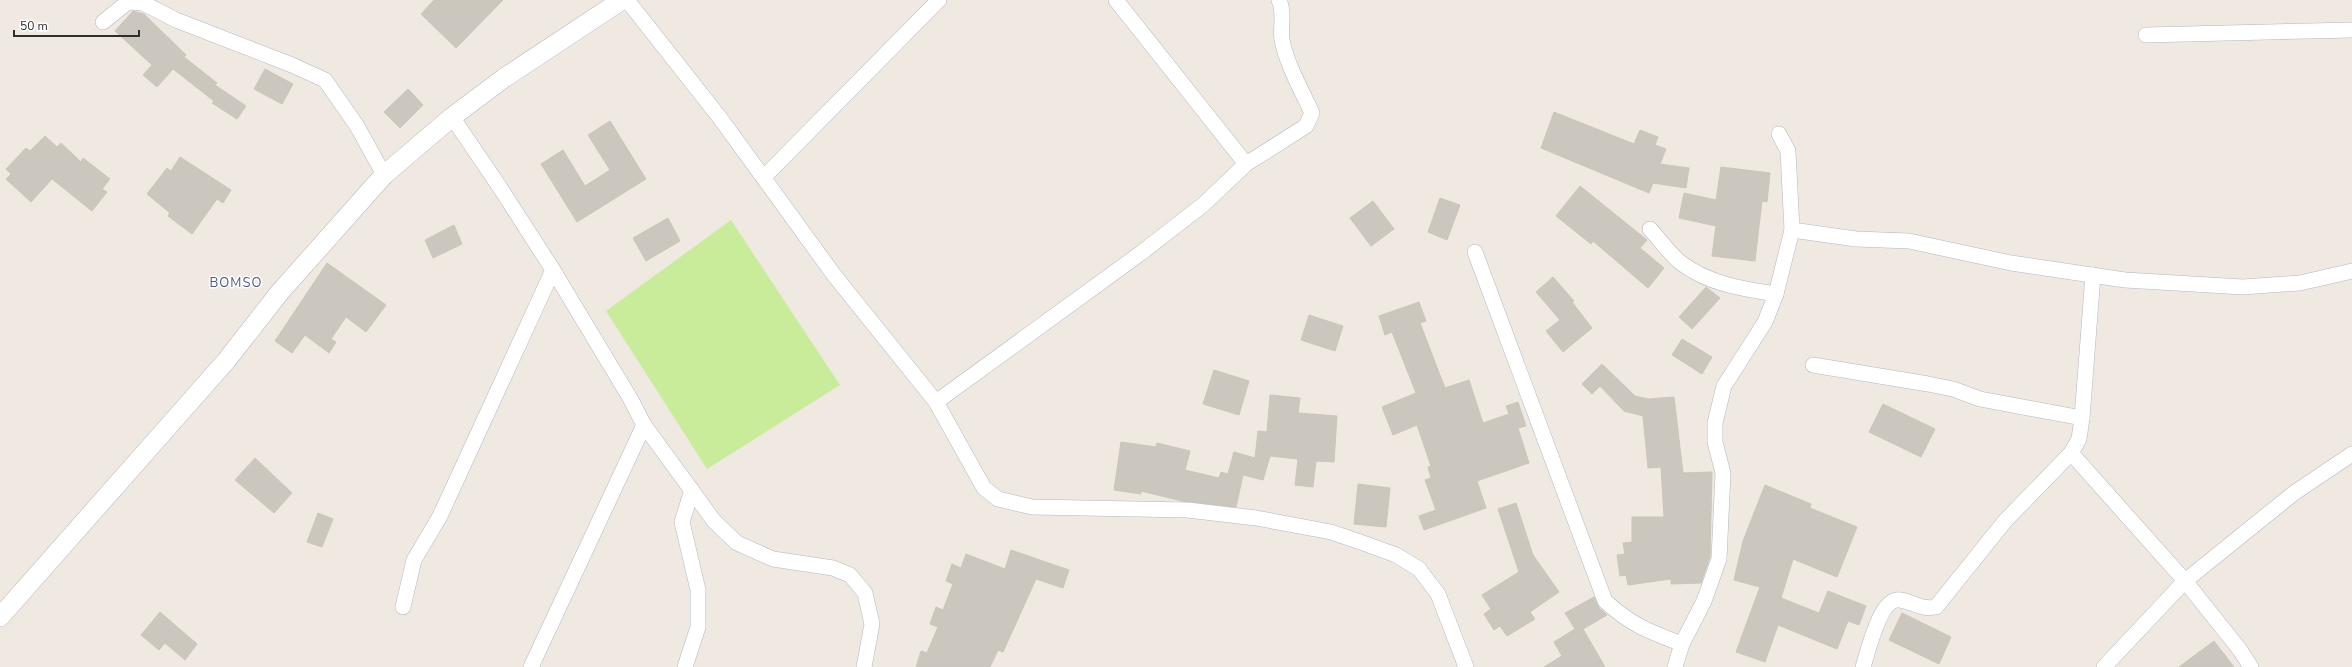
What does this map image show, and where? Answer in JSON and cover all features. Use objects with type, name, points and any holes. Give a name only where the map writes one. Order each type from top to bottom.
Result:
[{"type":"street","points":[[0,617],[226,361],[280,292],[384,175],[452,117],[504,78],[622,0]]},
{"type":"street","points":[[627,0],[764,177],[834,275],[936,402],[984,488],[998,499],[1013,504],[1047,508],[1188,510],[1256,518],[1331,532],[1396,555],[1419,569],[1438,594],[1466,667]]},
{"type":"street","points":[[764,177],[939,0]]},
{"type":"street","points":[[1116,0],[1246,164]]},
{"type":"street","points":[[936,402],[1141,253],[1204,204],[1246,164],[1306,126],[1312,113],[1287,58],[1282,39],[1282,8],[1279,0]]},
{"type":"street","points":[[104,22],[128,2],[143,3],[176,20],[292,65],[325,80],[356,126],[384,175]]},
{"type":"street","points":[[2146,35],[2352,30]]},
{"type":"street","points":[[452,117],[499,186],[553,270],[630,398],[644,425],[714,521],[737,543],[773,559],[833,568],[850,575],[865,594],[872,624],[864,667]]},
{"type":"street","points":[[1675,667],[1682,644],[1704,601],[1718,559],[1723,472],[1715,442],[1715,423],[1724,386],[1765,322],[1776,294],[1792,230],[1788,150],[1779,134]]},
{"type":"street","points":[[1650,229],[1680,262],[1700,276],[1736,288],[1776,294]]},
{"type":"street","points":[[1792,230],[1856,239],[1909,241],[2011,263],[2125,280],[2243,287],[2300,283],[2352,272]]},
{"type":"street","points":[[1475,252],[1605,601],[1625,619],[1647,631],[1682,644]]},
{"type":"street","points":[[403,606],[414,560],[440,516],[553,270]]},
{"type":"street","points":[[1863,667],[1882,613],[1888,603],[1899,599],[1925,609],[1936,607],[2005,520],[2072,453],[2079,439],[2082,418],[2093,275]]},
{"type":"street","points":[[1813,365],[1928,384],[1980,399],[2082,418]]},
{"type":"street","points":[[532,667],[644,425]]},
{"type":"street","points":[[2072,453],[2185,581],[2240,650],[2251,667]]},
{"type":"street","points":[[2104,667],[2185,581],[2294,493],[2352,454]]},
{"type":"street","points":[[685,667],[698,627],[698,590],[682,522],[692,490]]},
{"type":"green space","points":[[731,220],[840,385],[707,469],[606,311]]},
{"type":"building","points":[[434,0],[503,0],[456,48],[421,14]]},
{"type":"building","points":[[133,11],[144,14],[186,55],[184,57],[217,83],[215,85],[246,106],[237,119],[212,103],[214,101],[173,69],[157,87],[143,75],[152,65],[115,31]]},
{"type":"building","points":[[265,69],[293,84],[282,104],[254,89]]},
{"type":"building","points":[[408,89],[423,105],[400,128],[384,112]]},
{"type":"building","points":[[1554,112],[1634,144],[1640,130],[1658,137],[1655,145],[1666,149],[1660,164],[1689,168],[1686,188],[1653,183],[1649,193],[1541,148]]},
{"type":"building","points":[[610,121],[646,179],[577,222],[541,164],[563,150],[585,186],[610,170],[588,135]]},
{"type":"building","points":[[45,136],[57,147],[61,143],[81,162],[83,158],[110,179],[102,189],[107,192],[92,211],[52,179],[31,202],[6,179],[11,174],[6,169],[26,148],[30,151]]},
{"type":"building","points":[[180,157],[231,190],[223,203],[217,199],[192,234],[168,216],[170,213],[147,194],[167,168],[171,171]]},
{"type":"building","points":[[1721,167],[1770,173],[1767,202],[1762,201],[1755,261],[1712,256],[1716,226],[1679,218],[1684,193],[1716,200]]},
{"type":"building","points":[[1580,186],[1647,240],[1640,248],[1664,268],[1648,288],[1593,241],[1591,244],[1556,216]]},
{"type":"building","points":[[1440,198],[1460,205],[1447,240],[1428,232]]},
{"type":"building","points":[[1373,201],[1394,229],[1371,246],[1350,218]]},
{"type":"building","points":[[668,218],[680,241],[646,261],[633,238]]},
{"type":"building","points":[[454,225],[462,244],[433,258],[425,240]]},
{"type":"building","points":[[327,263],[386,305],[366,332],[346,317],[331,339],[336,342],[329,353],[305,335],[292,353],[275,341]]},
{"type":"building","points":[[1553,277],[1574,301],[1572,302],[1592,328],[1563,352],[1546,331],[1560,320],[1536,292]]},
{"type":"building","points":[[1706,287],[1720,298],[1692,329],[1679,317]]},
{"type":"building","points":[[1419,302],[1426,321],[1420,323],[1445,388],[1469,380],[1483,423],[1509,414],[1506,406],[1518,402],[1526,426],[1518,428],[1529,463],[1477,481],[1486,508],[1424,530],[1419,516],[1436,510],[1425,480],[1431,478],[1428,467],[1431,466],[1417,425],[1393,435],[1382,407],[1416,393],[1392,332],[1385,335],[1379,316]]},
{"type":"building","points":[[1309,315],[1343,326],[1335,351],[1301,340]]},
{"type":"building","points":[[1682,339],[1712,357],[1702,374],[1672,355]]},
{"type":"building","points":[[1602,364],[1635,396],[1648,399],[1674,397],[1683,473],[1712,472],[1710,557],[1701,583],[1671,584],[1671,579],[1628,585],[1626,575],[1620,576],[1617,555],[1625,554],[1623,543],[1632,542],[1632,517],[1664,517],[1661,467],[1648,468],[1643,416],[1624,411],[1600,386],[1592,394],[1582,384]]},
{"type":"building","points":[[1214,370],[1249,381],[1239,415],[1203,404]]},
{"type":"building","points":[[1270,395],[1300,398],[1298,413],[1337,416],[1334,462],[1316,461],[1313,487],[1295,485],[1298,459],[1270,456],[1263,480],[1243,475],[1236,507],[1182,501],[1141,491],[1141,494],[1114,490],[1121,442],[1156,447],[1157,443],[1190,451],[1185,470],[1219,478],[1221,472],[1228,474],[1234,452],[1255,458],[1258,431],[1267,432]]},
{"type":"building","points":[[1883,404],[1935,429],[1921,457],[1869,432]]},
{"type":"building","points":[[255,458],[292,493],[274,513],[235,480]]},
{"type":"building","points":[[1358,484],[1390,488],[1386,527],[1354,524]]},
{"type":"building","points":[[1765,485],[1811,504],[1810,508],[1857,527],[1837,577],[1793,559],[1781,598],[1819,613],[1828,591],[1866,606],[1859,625],[1848,621],[1837,649],[1778,625],[1765,662],[1736,652],[1760,587],[1734,580],[1743,541]]},
{"type":"building","points":[[1516,503],[1533,555],[1559,592],[1530,612],[1535,619],[1507,636],[1500,626],[1494,630],[1484,614],[1491,609],[1482,595],[1519,572],[1498,509]]},
{"type":"building","points":[[318,513],[333,519],[322,547],[307,542]]},
{"type":"building","points":[[1011,550],[1069,570],[1063,588],[1036,579],[1003,652],[998,650],[990,667],[916,667],[921,651],[927,653],[938,627],[930,624],[936,607],[943,610],[953,584],[946,581],[952,564],[961,568],[966,554],[1005,569]]},
{"type":"building","points":[[1594,597],[1599,608],[1607,615],[1583,629],[1605,667],[1544,667],[1562,656],[1554,642],[1575,629],[1565,613]]},
{"type":"building","points":[[160,612],[197,644],[185,660],[165,643],[159,650],[141,635]]},
{"type":"building","points":[[1902,613],[1951,637],[1939,664],[1889,640]]},
{"type":"building","points":[[2214,641],[2234,667],[2179,667]]},
{"type":"district","name":"BOMSO","points":[[236,283]]}]
